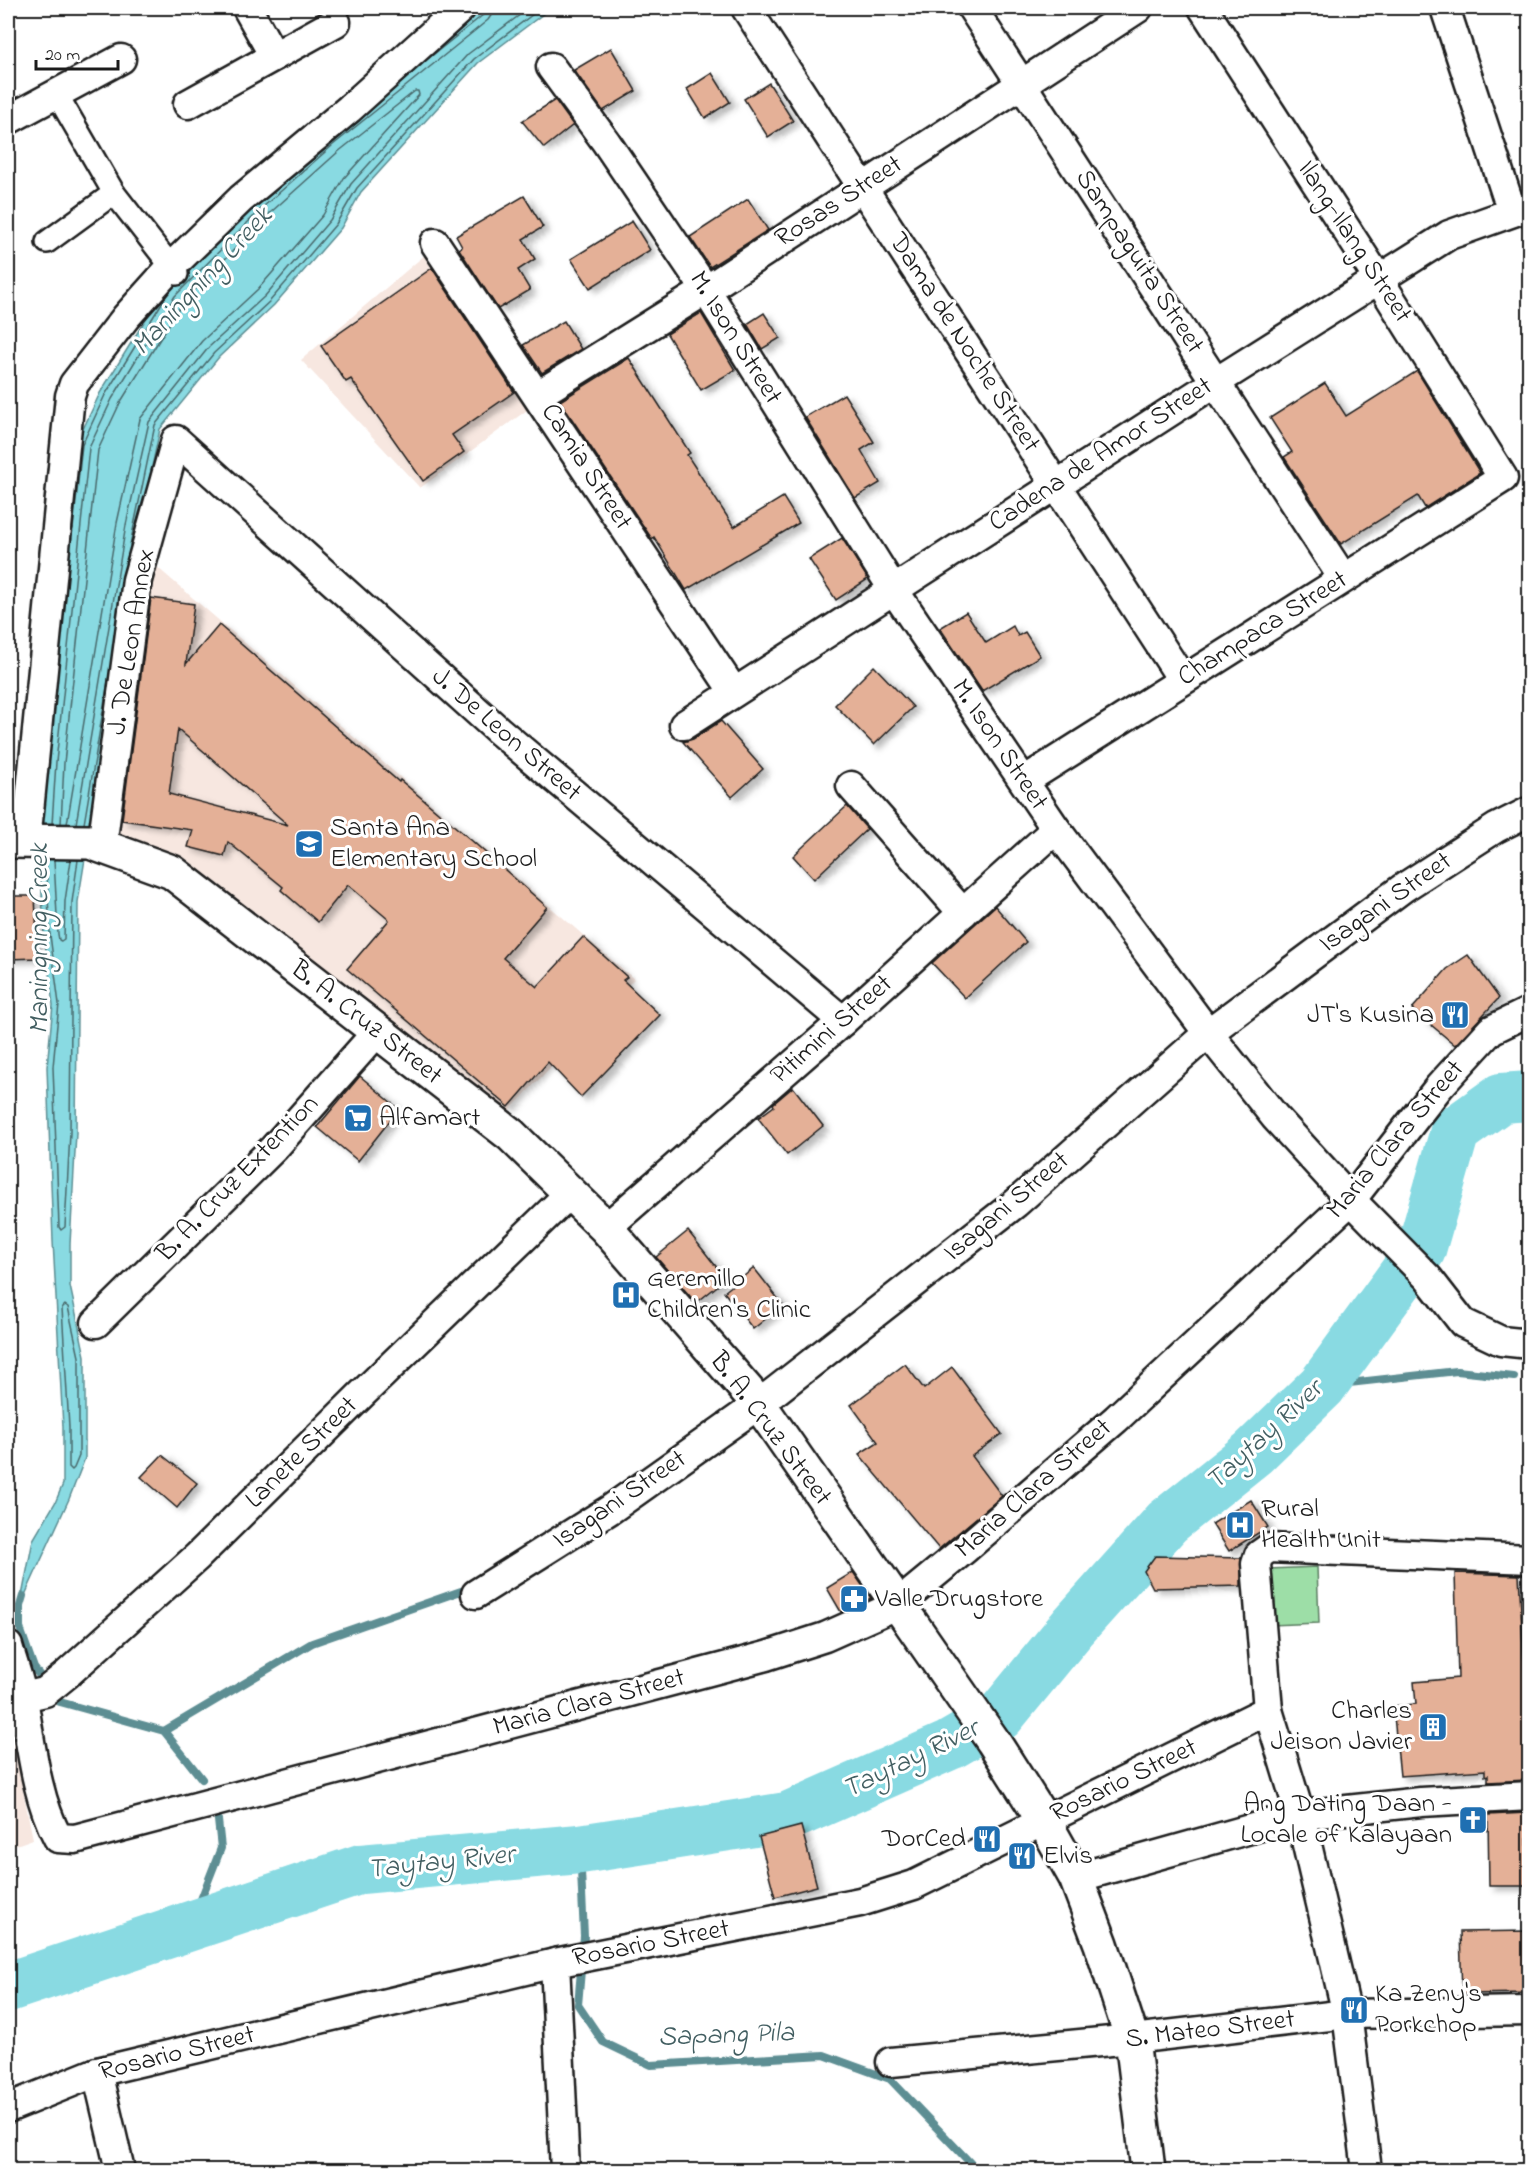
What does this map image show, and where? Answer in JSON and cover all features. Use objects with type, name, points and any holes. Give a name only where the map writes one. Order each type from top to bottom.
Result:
[{"type":"street","points":[[247,8],[274,56]]},
{"type":"street","points":[[22,842],[70,396],[74,384],[126,317],[241,200],[349,109],[462,8]]},
{"type":"street","name":"Dama de Noche Street","points":[[746,8],[1182,679]]},
{"type":"street","name":"Sampaguita Street","points":[[972,8],[1343,578]]},
{"type":"street","name":"Rosas Street","points":[[538,395],[705,290],[1138,8]]},
{"type":"street","name":"Ilang-Ilang Street","points":[[1203,8],[1379,280],[1503,478]]},
{"type":"street","points":[[1445,8],[1521,209]]},
{"type":"street","points":[[188,104],[336,22]]},
{"type":"street","points":[[8,120],[121,59]]},
{"type":"street","name":"M. Ison Street","points":[[551,67],[606,142],[705,290],[893,589],[1056,829],[1208,1033],[1275,1117],[1351,1200],[1428,1278],[1463,1323],[1501,1341],[1530,1344]]},
{"type":"street","points":[[56,93],[114,193],[174,270]]},
{"type":"street","points":[[47,242],[114,193]]},
{"type":"street","name":"Cadena de Amor Street","points":[[684,725],[1055,485],[1449,235],[1521,209]]},
{"type":"street","name":"Camia Street","points":[[435,243],[734,692]]},
{"type":"street","name":"J. De Leon Annex","points":[[96,844],[137,580],[176,440]]},
{"type":"street","name":"J. De Leon Street","points":[[176,440],[498,730],[843,1021]]},
{"type":"street","name":"Champaca Street","points":[[1024,781],[1503,478]]},
{"type":"street","points":[[851,786],[963,913]]},
{"type":"street","name":"Isagani Street","points":[[476,1594],[611,1509],[759,1404],[1016,1203],[1208,1033],[1402,888],[1496,828],[1530,811]]},
{"type":"street","name":"Pitimini Street","points":[[606,1228],[843,1021],[1056,829]]},
{"type":"street","name":"B. A. Cruz Street","points":[[22,842],[96,844],[172,873],[511,1135],[606,1228],[759,1404],[985,1729],[1044,1821],[1076,1878],[1101,1944],[1132,2039],[1148,2170]]},
{"type":"street","name":"Maria Clara Street","points":[[33,1703],[29,1745],[50,1822],[58,1838],[75,1839],[765,1656],[825,1637],[897,1605],[1116,1419],[1351,1200],[1438,1087],[1491,1030],[1530,1011]]},
{"type":"street","name":"B. A. Cruz Extention","points":[[96,1323],[274,1148],[377,1032]]},
{"type":"street","name":"Lanete Street","points":[[33,1703],[197,1557],[570,1193]]},
{"type":"street","points":[[1367,2170],[1347,2014],[1300,1815],[1268,1710],[1256,1564],[1259,1555],[1269,1548],[1530,1559]]},
{"type":"street","points":[[8,1646],[33,1703]]},
{"type":"street","name":"Rosario Street","points":[[8,2108],[97,2072],[568,1961],[860,1902],[914,1885],[1268,1710]]},
{"type":"street","points":[[1076,1878],[1300,1815],[1421,1802],[1530,1796]]},
{"type":"street","points":[[565,2170],[568,1961]]},
{"type":"street","name":"S. Mateo Street","points":[[891,2062],[1132,2039],[1347,2014],[1530,2011]]},
{"type":"street","points":[[97,2072],[120,2170]]},
{"type":"shaded area","points":[[426,254],[530,408],[420,488],[301,360]]},
{"type":"shaded area","name":"Santa Ana Elementary School","points":[[150,561],[634,979],[508,1112],[110,832]]},
{"type":"shaded area","points":[[8,1717],[33,1839],[8,1848]]},
{"type":"green space","points":[[1317,1567],[1319,1623],[1271,1625],[1269,1569]]},
{"type":"water","points":[[482,8],[551,8],[478,63],[361,192],[341,228],[274,305],[219,357],[160,429],[139,527],[78,902],[76,1133],[70,1286],[85,1356],[85,1458],[69,1499],[20,1606],[33,1540],[55,1503],[63,1484],[63,1427],[47,1067],[53,1005],[44,935],[38,815],[76,444],[100,393],[165,288],[254,196]]},
{"type":"building","points":[[611,48],[636,91],[603,111],[574,70]]},
{"type":"building","points":[[712,73],[730,102],[705,118],[687,89]]},
{"type":"building","points":[[769,83],[793,121],[768,137],[744,99]]},
{"type":"building","points":[[555,100],[573,125],[544,148],[522,121]]},
{"type":"building","points":[[524,196],[543,227],[523,239],[535,259],[518,270],[530,290],[498,309],[459,249],[462,247],[456,236]]},
{"type":"building","points":[[748,199],[768,230],[710,267],[690,237]]},
{"type":"building","points":[[632,221],[650,250],[590,288],[571,259]]},
{"type":"building","points":[[432,268],[514,392],[452,435],[464,452],[423,481],[351,379],[346,382],[321,346]]},
{"type":"building","points":[[701,313],[735,370],[701,390],[667,334]]},
{"type":"building","points":[[764,313],[780,338],[762,349],[747,324]]},
{"type":"building","points":[[564,321],[581,349],[542,373],[523,345]]},
{"type":"building","points":[[629,358],[690,453],[687,455],[734,527],[783,497],[799,523],[686,590],[654,537],[652,539],[560,401]]},
{"type":"building","points":[[1417,371],[1480,473],[1425,508],[1418,496],[1341,544],[1284,457],[1292,452],[1270,418],[1325,383],[1346,416]]},
{"type":"building","points":[[844,394],[874,442],[861,450],[880,483],[855,498],[805,417]]},
{"type":"building","points":[[842,538],[868,579],[836,600],[809,559]]},
{"type":"building","name":"Santa Ana Elementary School","points":[[151,598],[194,604],[186,664],[219,625],[547,907],[503,958],[537,987],[583,937],[627,977],[623,980],[660,1015],[581,1097],[548,1062],[509,1107],[347,969],[389,920],[348,885],[318,922],[281,890],[283,887],[228,842],[224,856],[188,847],[193,830],[122,820]],"holes":[[[178,729],[288,825],[169,794]]]},
{"type":"building","points":[[966,612],[986,643],[1013,626],[1018,636],[1025,632],[1040,656],[982,691],[940,628]]},
{"type":"building","points":[[874,666],[913,707],[874,745],[835,705]]},
{"type":"building","points":[[721,721],[763,769],[732,797],[683,742],[693,739]]},
{"type":"building","points":[[847,806],[867,829],[814,879],[793,856]]},
{"type":"building","points":[[8,896],[35,896],[38,958],[8,959]]},
{"type":"building","points":[[995,906],[1026,942],[965,998],[932,963]]},
{"type":"building","points":[[1468,955],[1499,998],[1455,1045],[1412,1009],[1447,969]]},
{"type":"building","name":"Alfamart","points":[[360,1076],[399,1109],[358,1161],[317,1127]]},
{"type":"building","points":[[793,1087],[823,1126],[787,1155],[758,1118]]},
{"type":"building","points":[[688,1231],[726,1279],[696,1303],[656,1257]]},
{"type":"building","points":[[754,1268],[783,1305],[753,1329],[724,1292]]},
{"type":"building","points":[[905,1364],[924,1389],[952,1367],[1002,1434],[972,1456],[1002,1496],[939,1549],[859,1454],[878,1442],[851,1405]]},
{"type":"building","points":[[162,1455],[197,1483],[177,1508],[141,1477]]},
{"type":"building","name":"Rural Health Unit","points":[[1251,1500],[1268,1527],[1229,1551],[1212,1524]]},
{"type":"building","points":[[1155,1556],[1241,1558],[1241,1586],[1153,1588],[1144,1571]]},
{"type":"building","points":[[853,1572],[871,1598],[841,1612],[827,1588]]},
{"type":"building","points":[[1455,1573],[1519,1575],[1530,1773],[1527,1774],[1527,1780],[1488,1782],[1485,1770],[1400,1776],[1393,1706],[1416,1704],[1414,1682],[1458,1678]]},
{"type":"building","points":[[1527,1813],[1528,1886],[1489,1886],[1488,1815]]},
{"type":"building","points":[[801,1826],[817,1886],[775,1897],[759,1837]]},
{"type":"building","points":[[1530,1931],[1530,1993],[1462,1994],[1460,1932]]},
{"type":"waterway","name":"Taytay River","points":[[8,1987],[361,1869],[580,1849],[787,1817],[950,1745],[1000,1716],[1073,1627],[1167,1522],[1253,1453],[1322,1386],[1421,1250],[1455,1131],[1501,1098],[1530,1096]]},
{"type":"waterway","points":[[1322,1386],[1457,1371],[1514,1377]]},
{"type":"waterway","points":[[164,1731],[312,1643],[461,1591]]},
{"type":"waterway","name":"Maningning Creek","points":[[23,1596],[20,1606],[20,1628],[34,1668],[60,1702],[164,1731],[202,1779]]},
{"type":"waterway","name":"Maningning Creek","points":[[191,1925],[221,1848],[217,1811]]},
{"type":"waterway","name":"Sapang Pila","points":[[580,1849],[584,1936],[578,2005],[603,2042],[651,2065],[824,2055],[890,2079],[977,2170]]},
{"type":"place","name":"Santa Ana Elementary School","points":[[309,844]]},
{"type":"place","name":"JT's Kusina","points":[[1455,1015]]},
{"type":"place","name":"Alfamart","points":[[358,1118]]},
{"type":"place","name":"Geremillo Children's Clinic","points":[[626,1295]]},
{"type":"place","name":"Rural Health Unit","points":[[1240,1525]]},
{"type":"place","name":"Valle Drugstore","points":[[854,1599]]},
{"type":"place","name":"Charles Jeison Javier","points":[[1433,1727]]},
{"type":"place","name":"Ang Dating Daan - Locale of Kalayaan","points":[[1473,1820]]},
{"type":"place","name":"DorCed","points":[[987,1839]]},
{"type":"place","name":"Elvis","points":[[1022,1856]]},
{"type":"place","name":"Ka Zeny's Porkchop","points":[[1354,2010]]}]
